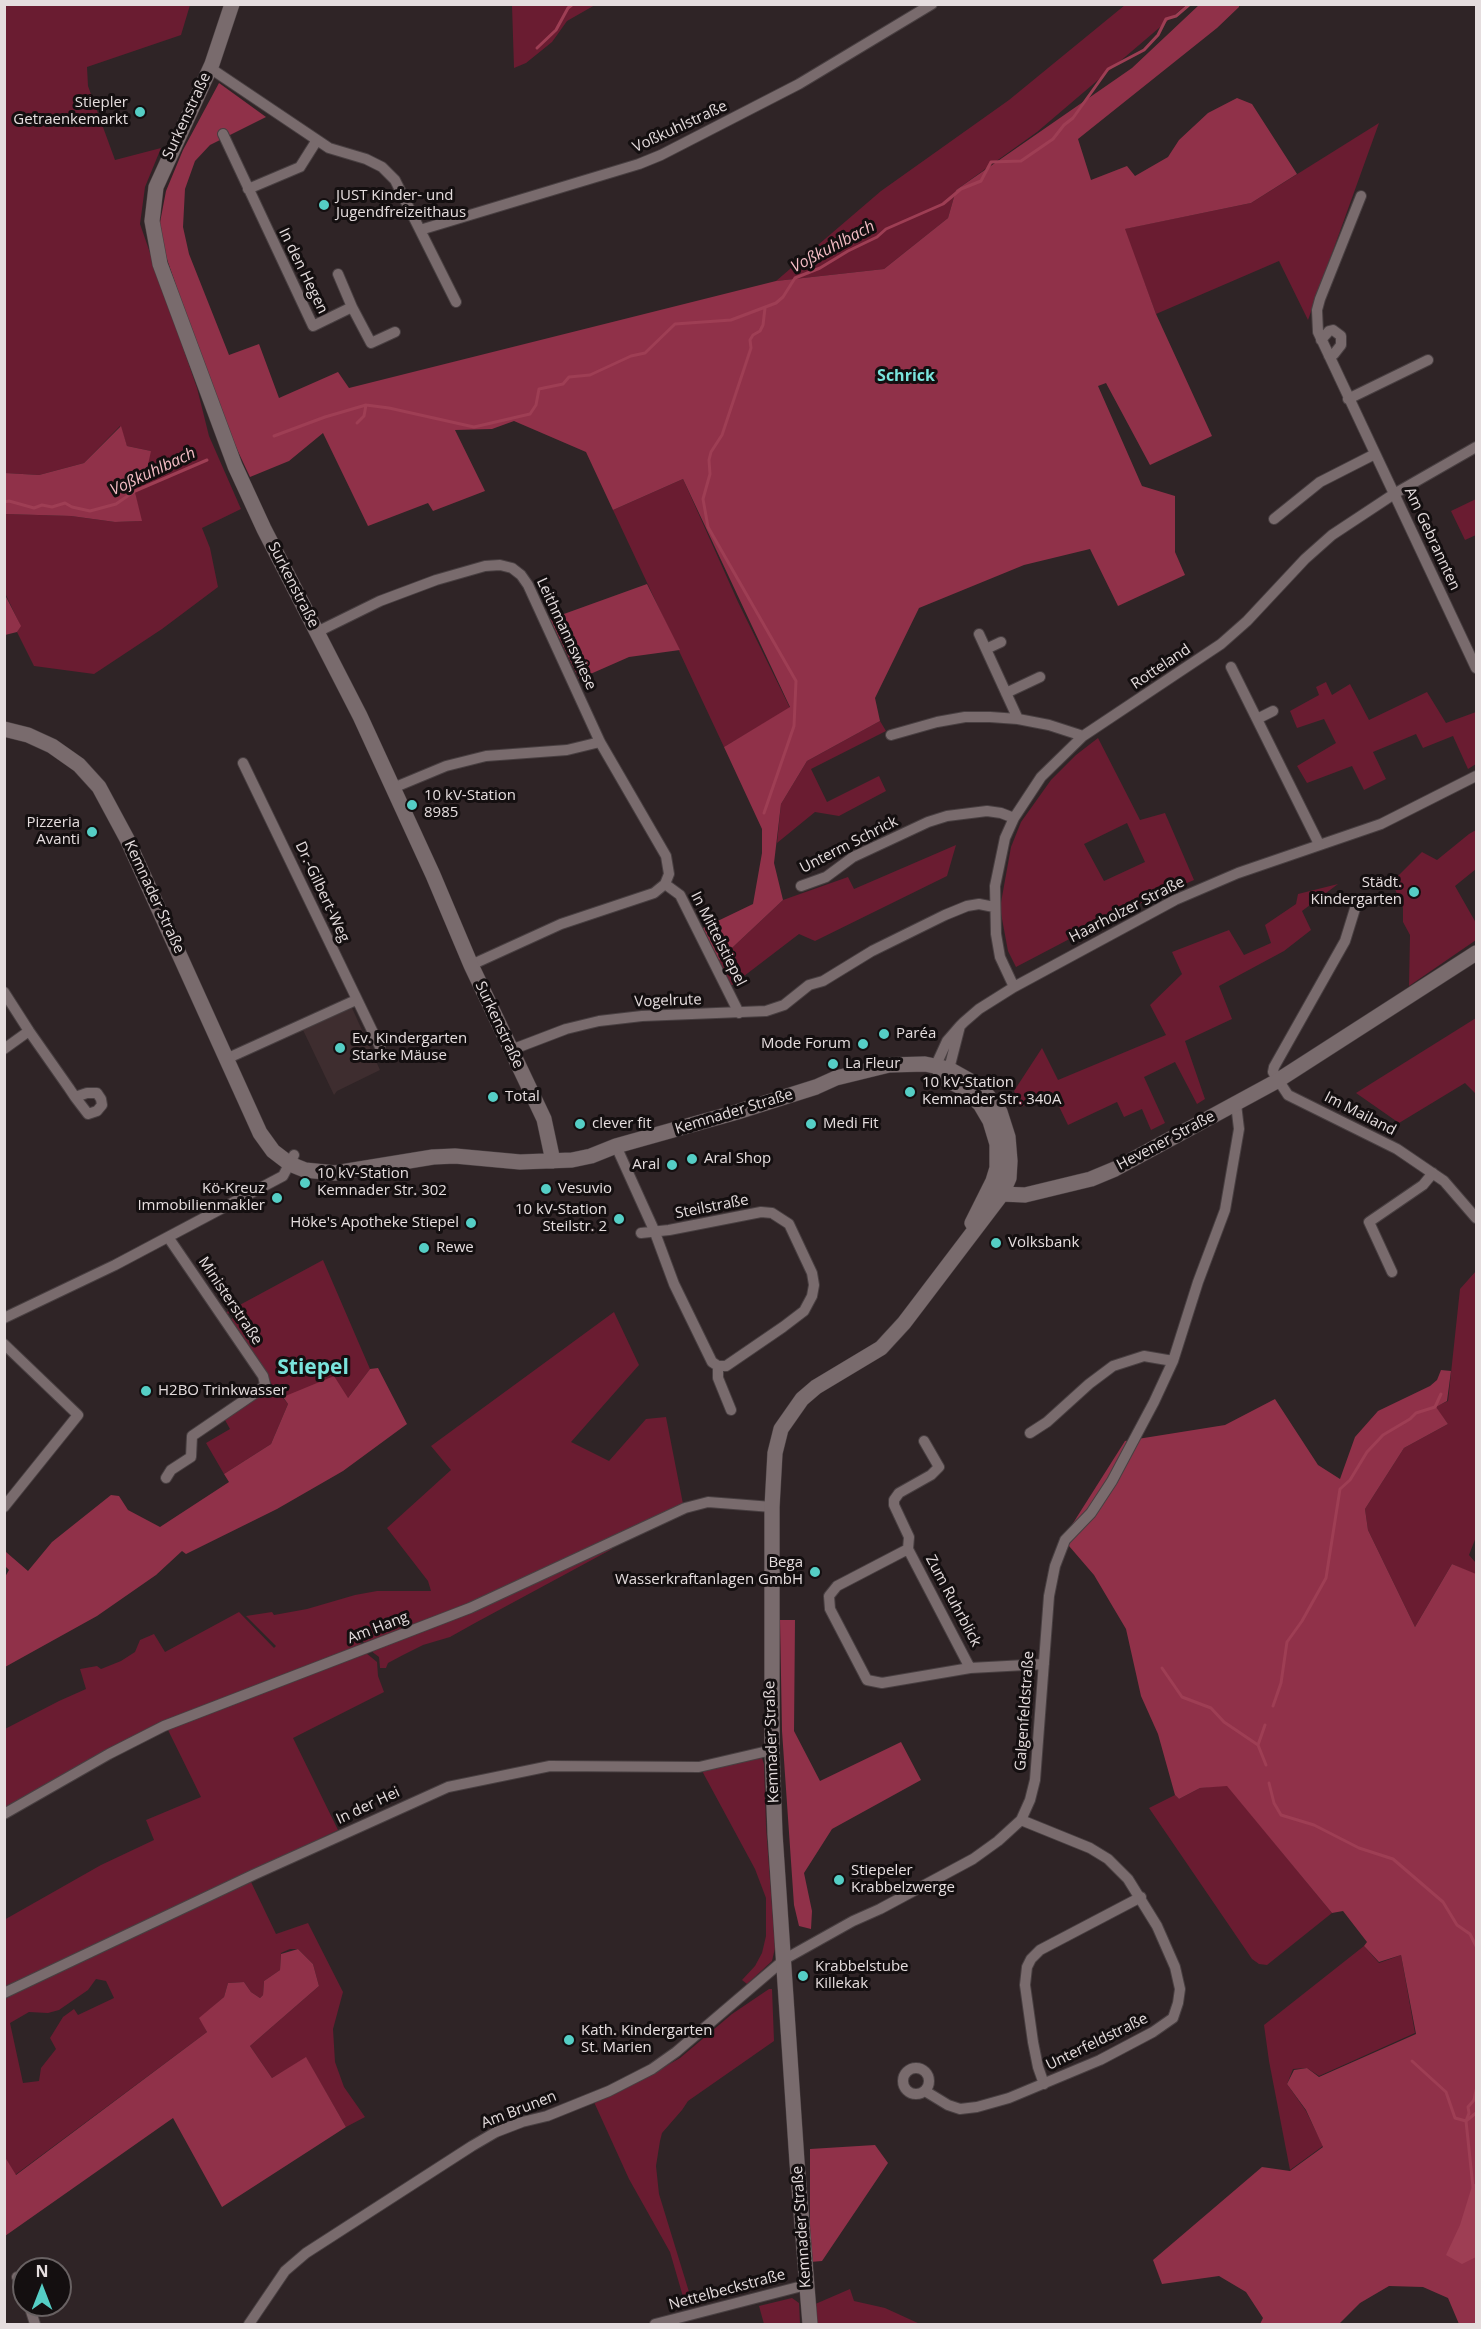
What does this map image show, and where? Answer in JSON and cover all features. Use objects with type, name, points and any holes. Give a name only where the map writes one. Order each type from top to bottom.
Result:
[{"type":"main road","name":"Surkenstraße","points":[[232,4],[210,68],[156,187],[153,234],[160,264],[235,466],[264,529],[360,716],[433,875],[471,965],[544,1119],[552,1157]]},
{"type":"main road","name":"Kemnader Straße","points":[[4,729],[28,735],[52,746],[79,765],[99,787],[127,839],[226,1059],[269,1147],[305,1170],[335,1173],[420,1154],[502,1161],[591,1156],[616,1146],[816,1087],[886,1074],[942,1070],[959,1086],[1000,1112],[1010,1145],[1009,1178],[998,1188],[973,1233],[881,1348],[816,1387],[795,1406],[778,1438],[773,1469],[772,1750],[775,1834],[810,2325]]},
{"type":"main road","name":"Hevener Straße","points":[[998,1188],[1025,1196],[1091,1179],[1115,1169],[1277,1081],[1476,953]]},
{"type":"main road","name":"Kemnader Straße","points":[[984,1100],[997,1144],[998,1188]]},
{"type":"main road","name":"Hevener Straße","points":[[1009,1178],[1025,1185],[1050,1188]]},
{"type":"street","name":"Voßkuhlstraße","points":[[420,230],[639,164],[661,155],[799,84],[932,4]]},
{"type":"street","points":[[210,68],[329,148],[366,159],[382,167],[395,180],[456,302]]},
{"type":"street","name":"In den Hegen","points":[[223,134],[313,326],[352,307]]},
{"type":"street","points":[[248,189],[300,167],[317,140]]},
{"type":"street","name":"Am Gebrannten","points":[[1361,196],[1320,299],[1317,310],[1318,332],[1476,668]]},
{"type":"street","name":"In den Hegen","points":[[338,274],[371,343],[395,332]]},
{"type":"street","points":[[1321,340],[1329,331],[1334,330],[1341,336],[1341,345],[1334,354],[1329,356]]},
{"type":"street","points":[[1348,399],[1428,360]]},
{"type":"street","name":"Rotteland","points":[[1014,987],[1000,957],[996,934],[994,907],[999,861],[1005,838],[1014,818],[1041,777],[1083,736],[1221,644],[1332,535],[1394,494],[1476,447]]},
{"type":"street","points":[[1274,519],[1320,482],[1375,454]]},
{"type":"street","name":"Leithmannswiese","points":[[317,632],[380,601],[436,580],[485,566],[500,565],[512,568],[521,574],[600,742],[666,856],[669,874],[665,884]]},
{"type":"street","points":[[979,634],[1018,719]]},
{"type":"street","points":[[986,649],[1001,642]]},
{"type":"street","points":[[1231,667],[1319,844]]},
{"type":"street","points":[[1006,693],[1040,677]]},
{"type":"street","points":[[1257,719],[1273,711]]},
{"type":"street","points":[[891,735],[928,724],[965,717],[1018,719],[1049,725],[1083,736]]},
{"type":"street","points":[[393,789],[446,765],[486,756],[567,750],[600,742]]},
{"type":"street","name":"Dr.-Gilbert-Weg","points":[[243,763],[264,795],[356,1000],[380,1047]]},
{"type":"street","name":"Haarholzer Straße","points":[[942,1070],[960,1026],[979,1009],[1014,987],[1175,900],[1238,873],[1381,824],[1476,776]]},
{"type":"street","name":"Unterm Schrick","points":[[801,886],[826,877],[853,857],[909,830],[947,816],[987,812],[1000,813],[1014,818]]},
{"type":"street","points":[[471,965],[570,921],[654,893],[665,884]]},
{"type":"street","name":"In Mittelstiepel","points":[[665,884],[680,895],[739,1013]]},
{"type":"street","points":[[1277,1081],[1273,1072],[1274,1067],[1341,949],[1358,899]]},
{"type":"street","name":"Vogelrute","points":[[511,1050],[566,1029],[599,1021],[642,1016],[766,1011],[784,1005],[809,985],[823,981],[872,951],[945,915],[978,904],[994,907]]},
{"type":"street","points":[[4,992],[75,1097]]},
{"type":"street","points":[[226,1059],[356,1000]]},
{"type":"street","points":[[4,1049],[29,1031]]},
{"type":"street","name":"Im Mailand","points":[[1277,1081],[1288,1095],[1387,1143],[1433,1173],[1444,1181],[1476,1218]]},
{"type":"street","name":"Galgenfeldstraße","points":[[784,1959],[973,1858],[998,1841],[1021,1820],[1030,1800],[1035,1780],[1049,1596],[1058,1554],[1065,1540],[1091,1513],[1113,1481],[1173,1361],[1198,1282],[1225,1210],[1239,1130],[1236,1104]]},
{"type":"street","points":[[616,1146],[654,1230],[681,1301],[712,1362],[718,1366],[718,1378],[731,1410]]},
{"type":"street","points":[[4,1318],[106,1270],[283,1176],[292,1160]]},
{"type":"street","points":[[1392,1272],[1369,1222],[1423,1185],[1433,1173]]},
{"type":"street","name":"Steilstraße","points":[[641,1233],[669,1230],[761,1212],[772,1213],[789,1224],[799,1241],[812,1272],[814,1285],[812,1296],[804,1311],[726,1366],[718,1366]]},
{"type":"street","name":"Ministerstraße","points":[[166,1478],[171,1470],[191,1457],[192,1436],[265,1384],[263,1376],[168,1237]]},
{"type":"street","points":[[4,1344],[78,1415],[4,1507]]},
{"type":"street","points":[[1030,1433],[1047,1422],[1089,1384],[1113,1366],[1144,1356],[1173,1361]]},
{"type":"street","name":"Zum Ruhrblick","points":[[924,1441],[939,1467],[931,1475],[899,1493],[894,1500],[895,1510],[909,1537],[908,1549],[970,1668]]},
{"type":"street","name":"Am Hang","points":[[4,1814],[109,1754],[164,1726],[470,1608],[685,1508],[708,1502],[772,1507]]},
{"type":"street","name":"Zum Ruhrblick","points":[[908,1549],[837,1586],[829,1596],[830,1609],[867,1680],[882,1683],[970,1668],[1044,1664]]},
{"type":"street","name":"In der Hei","points":[[4,1993],[223,1889],[448,1787],[550,1766],[699,1767],[772,1750]]},
{"type":"street","name":"Unterfeldstraße","points":[[925,2091],[948,2105],[960,2109],[1009,2098],[1100,2060],[1164,2026],[1173,2018],[1180,1989],[1175,1967],[1157,1926],[1128,1879],[1108,1858],[1077,1841],[1021,1820]]},
{"type":"street","name":"Unterfeldstraße","points":[[1044,2084],[1038,2067],[1025,1985],[1025,1975],[1031,1959],[1040,1950],[1141,1897]]},
{"type":"street","name":"Am Brunen","points":[[249,2325],[285,2271],[306,2253],[496,2132],[547,2116],[609,2091],[652,2068],[676,2052],[784,1959]]},
{"type":"street","name":"Nettelbeckstraße","points":[[655,2325],[682,2321],[806,2285]]},
{"type":"shaded area","points":[[512,4],[595,5],[567,21],[552,42],[526,63],[514,68]]},
{"type":"shaded area","points":[[5,5],[190,5],[181,35],[87,67],[88,86],[115,160],[161,148],[145,187],[140,224],[197,388],[209,436],[241,509],[202,528],[210,548],[218,587],[162,629],[94,674],[34,666],[17,632],[20,625],[5,593],[5,514],[71,516],[115,522],[141,521],[132,480],[151,451],[127,446],[120,426],[84,463],[39,475],[5,473]]},
{"type":"shaded area","points":[[1125,5],[1186,5],[1037,132],[956,190],[948,218],[884,269],[776,281],[881,191],[1009,100]]},
{"type":"shaded area","points":[[1199,5],[1239,5],[1239,7],[1217,28],[1078,139],[1091,180],[1127,166],[1135,176],[1168,157],[1179,140],[1208,113],[1237,98],[1252,104],[1297,174],[1251,203],[1125,229],[1156,314],[1212,436],[1150,465],[1106,383],[1098,386],[1142,486],[1175,496],[1175,552],[1185,575],[1118,606],[1090,549],[1024,565],[919,608],[875,698],[880,721],[807,761],[781,804],[774,863],[783,900],[716,963],[701,929],[753,904],[762,853],[762,829],[724,747],[790,707],[683,479],[613,510],[586,452],[514,421],[492,429],[455,430],[485,491],[433,511],[428,503],[368,526],[323,433],[289,461],[250,477],[219,411],[158,233],[166,191],[183,150],[219,83],[266,117],[210,145],[195,161],[185,189],[183,227],[189,254],[229,355],[259,344],[279,398],[338,372],[349,388],[776,281],[884,269],[948,218],[956,190],[1132,68]]},
{"type":"shaded area","points":[[1379,123],[1308,320],[1279,261],[1156,314],[1124,229],[1251,203]]},
{"type":"shaded area","points":[[121,426],[127,446],[151,451],[146,474],[132,480],[142,521],[115,522],[71,516],[5,514],[5,473],[39,475],[84,463]]},
{"type":"shaded area","points":[[683,479],[738,602],[790,708],[724,747],[613,510]]},
{"type":"shaded area","points":[[1476,499],[1476,535],[1465,540],[1451,511]]},
{"type":"shaded area","points":[[647,584],[680,650],[629,657],[579,679],[550,619]]},
{"type":"shaded area","points":[[4,593],[21,626],[17,632],[5,635]]},
{"type":"shaded area","points":[[1326,682],[1332,695],[1350,684],[1369,720],[1427,692],[1446,723],[1476,712],[1476,764],[1468,769],[1453,736],[1423,748],[1416,734],[1373,752],[1386,779],[1364,790],[1352,766],[1307,783],[1297,766],[1336,743],[1324,719],[1297,728],[1290,711],[1319,695],[1316,687]]},
{"type":"shaded area","points":[[880,721],[886,731],[811,769],[827,802],[879,776],[886,791],[839,816],[815,812],[777,843],[781,804],[807,761]]},
{"type":"shaded area","points":[[1098,738],[1140,820],[1165,813],[1194,880],[1121,912],[1016,967],[1008,951],[1000,908],[1011,847],[1021,822],[1051,780],[1076,755]],"holes":[[[1127,823],[1145,862],[1104,881],[1084,844]]]},
{"type":"shaded area","points":[[1476,830],[1476,869],[1455,886],[1476,923],[1476,940],[1409,986],[1410,935],[1403,922],[1403,908],[1392,882],[1422,852],[1437,860]]},
{"type":"shaded area","points":[[956,845],[947,876],[815,941],[799,934],[731,986],[716,963],[783,900],[848,877],[854,889]]},
{"type":"shaded area","points":[[1338,884],[1302,911],[1311,930],[1284,951],[1219,986],[1232,1019],[1185,1041],[1205,1099],[1197,1104],[1175,1062],[1144,1077],[1165,1123],[1151,1130],[1142,1109],[1124,1117],[1117,1102],[1068,1125],[1052,1092],[1021,1107],[1014,1091],[1042,1048],[1058,1080],[1166,1035],[1150,1005],[1182,974],[1172,952],[1229,930],[1244,955],[1271,943],[1265,925],[1296,904],[1298,894]]},
{"type":"shaded area","name":"Ev. Kindergarten Starke Mäuse","points":[[352,1008],[380,1070],[337,1091],[334,1095],[303,1030]]},
{"type":"shaded area","points":[[1476,1018],[1476,1094],[1465,1083],[1399,1123],[1356,1093]]},
{"type":"shaded area","points":[[323,1260],[370,1369],[348,1398],[283,1398],[288,1404],[271,1444],[224,1474],[206,1443],[230,1429],[225,1420],[262,1394],[267,1395],[275,1389],[228,1321],[236,1316],[235,1313],[223,1314]]},
{"type":"shaded area","points":[[1476,1271],[1476,1537],[1469,1555],[1476,1563],[1476,1575],[1452,1564],[1415,1627],[1368,1530],[1365,1509],[1404,1448],[1448,1424],[1435,1407],[1448,1401],[1460,1289]]},
{"type":"shaded area","points":[[614,1312],[639,1365],[571,1442],[609,1461],[646,1419],[666,1417],[683,1504],[503,1590],[366,1645],[358,1639],[363,1647],[204,1707],[5,1809],[5,1729],[86,1689],[80,1669],[97,1666],[101,1669],[121,1661],[135,1652],[140,1640],[154,1634],[165,1652],[239,1612],[274,1648],[276,1646],[246,1616],[272,1612],[274,1615],[307,1609],[377,1591],[431,1591],[428,1581],[387,1528],[451,1470],[431,1446]]},
{"type":"shaded area","points":[[378,1368],[407,1424],[343,1471],[277,1509],[186,1554],[182,1551],[156,1575],[97,1616],[5,1667],[5,1577],[9,1570],[5,1566],[6,1552],[28,1571],[52,1542],[111,1495],[119,1496],[128,1510],[160,1527],[229,1482],[224,1474],[271,1444],[288,1404],[283,1397],[334,1376],[348,1398],[370,1369]]},
{"type":"shaded area","points":[[1441,1370],[1451,1371],[1447,1401],[1436,1407],[1448,1424],[1404,1448],[1365,1509],[1368,1530],[1415,1627],[1452,1564],[1476,1574],[1476,2324],[1459,2324],[1448,2298],[1423,2287],[1389,2286],[1360,2303],[1339,2324],[1260,2324],[1263,2318],[1246,2292],[1219,2276],[1162,2284],[1153,2260],[1262,2167],[1290,2171],[1323,2147],[1306,2110],[1287,2084],[1294,2070],[1307,2068],[1319,2077],[1416,2034],[1401,1955],[1379,1962],[1364,1946],[1367,1942],[1343,1911],[1332,1913],[1227,1786],[1200,1788],[1179,1799],[1175,1795],[1158,1734],[1141,1696],[1126,1629],[1094,1575],[1063,1539],[1125,1441],[1225,1425],[1275,1399],[1318,1465],[1340,1479],[1355,1437],[1378,1411],[1430,1386],[1437,1380]]},
{"type":"shaded area","points":[[611,1545],[612,1549],[450,1637],[423,1645],[403,1655],[388,1663],[386,1668],[380,1668],[379,1657],[371,1651]]},
{"type":"shaded area","points":[[780,1620],[795,1620],[794,1731],[820,1781],[901,1742],[921,1780],[832,1829],[804,1873],[812,1911],[811,1929],[799,1926],[794,1905],[782,1731]]},
{"type":"shaded area","points":[[366,1653],[377,1662],[378,1676],[384,1692],[293,1738],[338,1830],[7,1988],[4,1984],[4,1920],[101,1865],[154,1840],[146,1820],[201,1797],[168,1730]]},
{"type":"shaded area","points":[[757,1756],[762,1758],[764,1764],[775,1948],[772,1961],[747,1984],[742,1980],[755,1966],[762,1953],[766,1936],[766,1898],[755,1869],[701,1769]]},
{"type":"shaded area","points":[[1227,1785],[1332,1913],[1267,1965],[1259,1964],[1252,1959],[1149,1808],[1175,1795],[1179,1799],[1200,1788]]},
{"type":"shaded area","points":[[251,1882],[276,1934],[308,1923],[343,1992],[333,2029],[335,2062],[344,2087],[365,2117],[346,2127],[306,2058],[272,2078],[250,2046],[319,1986],[313,1964],[298,1949],[290,1949],[281,1953],[280,1970],[264,1981],[263,1995],[260,1998],[251,1992],[244,1982],[228,1983],[224,1997],[200,2018],[207,2032],[15,2175],[5,2157],[5,1996]],"holes":[[[96,1979],[106,1981],[114,1998],[78,2015],[74,2009],[63,2017],[50,2038],[56,2049],[41,2068],[39,2081],[23,2083],[10,2023],[29,2012],[48,2013],[59,2010],[88,1990]]]},
{"type":"shaded area","points":[[1364,1946],[1379,1963],[1401,1955],[1415,2033],[1319,2076],[1307,2068],[1293,2069],[1287,2084],[1306,2111],[1323,2146],[1290,2170],[1264,2025]]},
{"type":"shaded area","points":[[298,1949],[313,1964],[319,1986],[250,2046],[272,2078],[306,2057],[346,2127],[222,2207],[173,2118],[5,2236],[5,2157],[16,2175],[207,2032],[199,2018],[224,1997],[228,1983],[244,1982],[251,1992],[260,1998],[263,1995],[264,1981],[280,1970],[281,1954]]},
{"type":"shaded area","points":[[772,1989],[774,2041],[688,2101],[662,2133],[656,2166],[659,2194],[693,2305],[686,2307],[670,2252],[629,2179],[594,2102],[680,2058],[732,2014]]},
{"type":"shaded area","points":[[875,2145],[888,2163],[822,2261],[810,2262],[810,2149]]},
{"type":"shaded area","points":[[1473,2183],[1476,2185],[1476,2257],[1462,2264],[1446,2255],[1460,2225]]},
{"type":"shaded area","points":[[850,2289],[854,2301],[885,2308],[920,2324],[816,2324],[813,2305]]},
{"type":"shaded area","points":[[792,2298],[799,2303],[800,2324],[764,2324],[759,2306]]},
{"type":"waterway","points":[[537,48],[556,30],[568,8],[573,4]]},
{"type":"waterway","name":"Voßkuhlbach","points":[[274,436],[366,405],[474,427],[530,414],[536,405],[539,389],[563,384],[569,377],[590,375],[631,356],[645,353],[675,324],[731,320],[776,303],[783,297],[795,278],[820,268],[877,237],[886,229],[943,204],[961,189],[981,181],[991,162],[1021,161],[1053,139],[1073,118],[1108,69],[1144,50],[1158,35],[1166,19],[1176,16],[1190,4]]},
{"type":"waterway","points":[[764,813],[794,726],[796,681],[708,527],[703,499],[710,474],[711,452],[722,435],[751,348],[750,340],[763,325],[765,308]]},
{"type":"waterway","points":[[357,423],[364,416],[366,405]]},
{"type":"waterway","name":"Voßkuhlbach","points":[[4,502],[9,501],[34,508],[42,505],[52,507],[65,503],[90,511],[116,504],[135,491],[207,460]]},
{"type":"waterway","points":[[1273,1706],[1281,1683],[1287,1642],[1302,1621],[1326,1578],[1340,1489],[1350,1480],[1367,1452],[1383,1435],[1416,1413],[1435,1407],[1441,1394]]},
{"type":"waterway","points":[[1162,1668],[1182,1697],[1211,1708],[1224,1722],[1258,1745]]},
{"type":"waterway","points":[[1258,1745],[1265,1725]]},
{"type":"waterway","points":[[1258,1745],[1266,1765]]},
{"type":"waterway","points":[[1269,1783],[1274,1803],[1281,1815],[1314,1825],[1359,1848],[1393,1859],[1443,1902],[1457,1925],[1470,1934],[1476,1946]]},
{"type":"waterway","points":[[1412,2061],[1446,2092],[1455,2118],[1466,2121],[1469,2113],[1468,2107],[1474,2100],[1476,2090]]},
{"type":"waterway","points":[[1473,2187],[1466,2121],[1476,2113]]},
{"type":"place","name":"Stiepler Getraenkemarkt","points":[[140,112]]},
{"type":"place","name":"JUST Kinder- und Jugendfreizeithaus","points":[[324,205]]},
{"type":"place","name":"10 kV-Station 8985","points":[[412,805]]},
{"type":"place","name":"Pizzeria Avanti","points":[[92,832]]},
{"type":"place","name":"Städt. Kindergarten","points":[[1414,892]]},
{"type":"place","name":"Paréa","points":[[884,1034]]},
{"type":"place","name":"Mode Forum","points":[[863,1044]]},
{"type":"place","name":"Ev. Kindergarten Starke Mäuse","points":[[340,1048]]},
{"type":"place","name":"La Fleur","points":[[833,1064]]},
{"type":"place","name":"10 kV-Station Kemnader Str. 340A","points":[[910,1092]]},
{"type":"place","name":"Total","points":[[493,1097]]},
{"type":"place","name":"clever fit","points":[[580,1124]]},
{"type":"place","name":"Medi Fit","points":[[811,1124]]},
{"type":"place","name":"Aral Shop","points":[[692,1159]]},
{"type":"place","name":"Aral","points":[[672,1165]]},
{"type":"place","name":"10 kV-Station Kemnader Str. 302","points":[[305,1183]]},
{"type":"place","name":"Vesuvio","points":[[546,1189]]},
{"type":"place","name":"Kö-Kreuz Immobilienmakler","points":[[277,1198]]},
{"type":"place","name":"10 kV-Station Steilstr. 2","points":[[619,1219]]},
{"type":"place","name":"Höke's Apotheke Stiepel","points":[[471,1223]]},
{"type":"place","name":"Volksbank","points":[[996,1243]]},
{"type":"place","name":"Rewe","points":[[424,1248]]},
{"type":"place","name":"H2BO Trinkwasser","points":[[146,1391]]},
{"type":"place","name":"Bega Wasserkraftanlagen GmbH","points":[[815,1572]]},
{"type":"place","name":"Stiepeler Krabbelzwerge","points":[[839,1880]]},
{"type":"place","name":"Krabbelstube Killekak","points":[[803,1976]]},
{"type":"place","name":"Kath. Kindergarten St. Marien","points":[[569,2040]]},
{"type":"district","name":"Schrick","points":[[906,376]]},
{"type":"district","name":"Stiepel","points":[[313,1368]]}]
